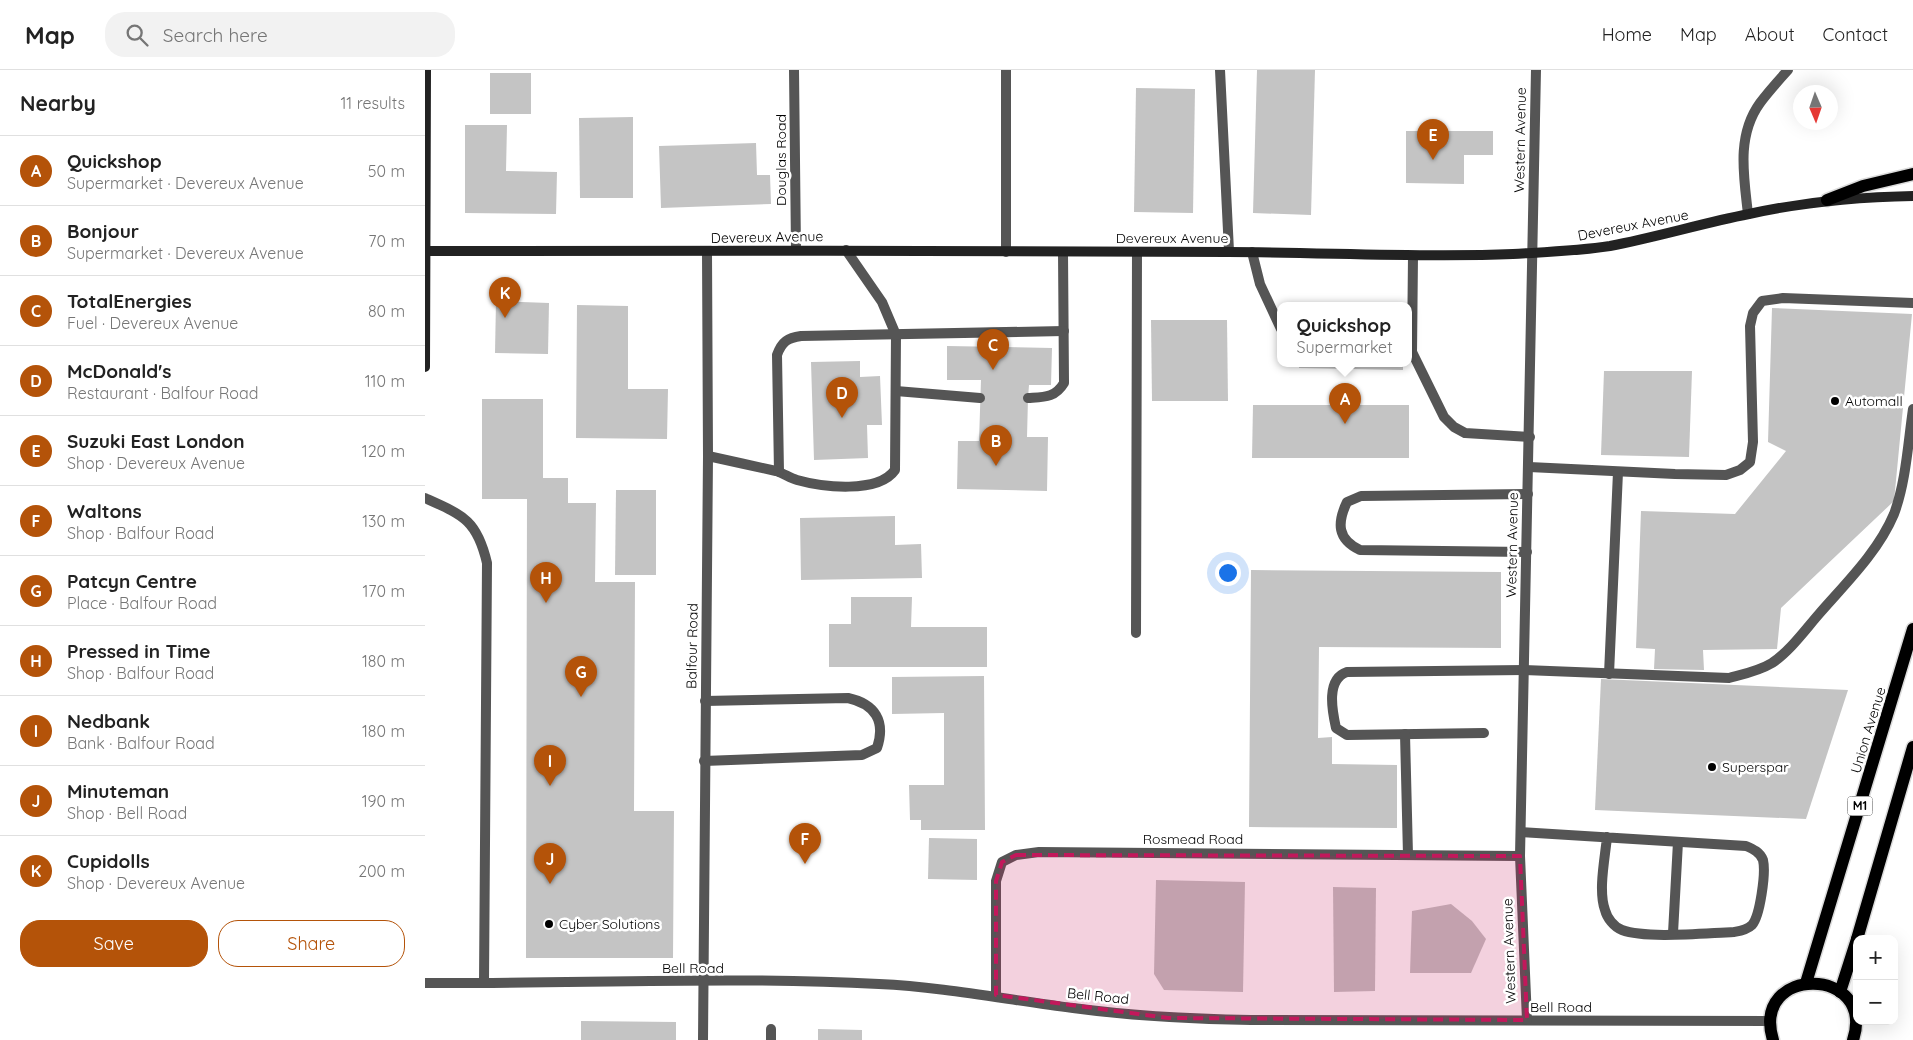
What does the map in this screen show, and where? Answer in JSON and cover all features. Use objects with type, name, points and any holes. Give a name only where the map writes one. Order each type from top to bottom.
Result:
[{"type":"main road","points":[[425,367],[427,70]]},
{"type":"main road","points":[[1827,200],[1863,186],[1913,174]]},
{"type":"main road","name":"Devereux Avenue","points":[[426,251],[707,252],[846,250],[1252,252],[1413,256],[1533,253],[1609,246],[1748,214],[1827,200],[1913,196]]},
{"type":"main road","name":"Union Avenue","points":[[1806,983],[1913,629]]},
{"type":"main road","name":"M1","points":[[1858,935],[1913,747]]},
{"type":"main road","name":"M1","points":[[1840,992],[1853,951]]},
{"type":"main road","points":[[1773,1040],[1770,1021],[1773,1009],[1780,997],[1790,989],[1806,983],[1827,984],[1840,992],[1850,1003],[1855,1017],[1853,1040]]},
{"type":"street","name":"Douglas Road","points":[[794,70],[795,250]]},
{"type":"street","points":[[1006,70],[1006,252]]},
{"type":"street","points":[[1220,70],[1229,252]]},
{"type":"street","name":"Western Avenue","points":[[1527,1020],[1520,856],[1536,70]]},
{"type":"street","points":[[1748,214],[1743,165],[1745,135],[1759,105],[1787,70]]},
{"type":"street","points":[[708,456],[779,472],[795,479],[827,486],[865,484],[889,478],[895,470],[896,335],[882,302],[846,250]]},
{"type":"street","name":"Balfour Road","points":[[703,1040],[708,456],[707,252]]},
{"type":"street","points":[[1028,398],[1049,397],[1059,391],[1064,383],[1063,252]]},
{"type":"street","points":[[1136,633],[1137,252]]},
{"type":"street","points":[[1252,252],[1260,284],[1277,320]]},
{"type":"street","points":[[1412,304],[1413,256]]},
{"type":"street","points":[[1529,467],[1726,475],[1740,470],[1750,462],[1753,442],[1749,326],[1753,312],[1762,301],[1783,298],[1913,303]]},
{"type":"street","points":[[779,472],[777,355],[781,345],[789,338],[801,336],[1064,332]]},
{"type":"street","points":[[1412,354],[1434,400],[1444,417],[1454,427],[1465,434],[1529,437]]},
{"type":"street","points":[[896,391],[980,398]]},
{"type":"street","points":[[1484,733],[1347,735],[1341,733],[1336,728],[1333,714],[1333,690],[1338,678],[1347,672],[1524,670],[1729,678],[1751,673],[1772,662],[1797,639],[1862,565],[1893,514],[1899,494],[1913,409]]},
{"type":"street","points":[[1609,674],[1618,472]]},
{"type":"street","points":[[1527,552],[1360,550],[1347,544],[1341,532],[1341,515],[1347,502],[1361,496],[1528,494]]},
{"type":"street","points":[[425,498],[456,512],[475,528],[483,544],[487,563],[484,983]]},
{"type":"street","points":[[704,761],[862,755],[877,748],[881,737],[873,710],[863,701],[848,698],[705,701]]},
{"type":"street","points":[[1405,734],[1407,855]]},
{"type":"street","points":[[1521,832],[1746,846],[1758,851],[1763,860],[1764,874],[1757,916],[1752,925],[1744,930],[1673,933],[1633,933],[1620,930],[1611,922],[1605,911],[1602,898],[1607,838]]},
{"type":"street","points":[[1673,933],[1678,842]]},
{"type":"street","name":"Rosmead Road","points":[[995,995],[996,881],[1002,862],[1016,855],[1039,852],[1520,856]]},
{"type":"street","name":"Bell Road","points":[[425,983],[787,981],[877,984],[942,988],[1072,1008],[1169,1018],[1251,1020],[1770,1021]]},
{"type":"street","points":[[771,1029],[771,1040]]},
{"type":"highlighted area","points":[[1016,855],[1520,856],[1527,1020],[1168,1018],[996,995],[996,881],[1002,862]]},
{"type":"building","points":[[1257,70],[1315,70],[1311,215],[1253,213]]},
{"type":"building","points":[[490,73],[531,73],[531,114],[490,114]]},
{"type":"building","points":[[1136,88],[1195,89],[1193,213],[1134,212]]},
{"type":"building","points":[[633,117],[633,198],[580,198],[579,118]]},
{"type":"building","points":[[465,125],[507,125],[506,171],[557,172],[556,214],[465,213]]},
{"type":"building","points":[[1406,131],[1493,131],[1493,155],[1464,155],[1464,184],[1406,183]]},
{"type":"building","points":[[756,143],[757,175],[770,175],[771,204],[661,208],[659,146]]},
{"type":"building","points":[[496,301],[549,303],[548,354],[495,353]]},
{"type":"building","points":[[577,305],[628,306],[628,389],[668,389],[667,439],[576,438]]},
{"type":"building","points":[[1772,308],[1912,314],[1894,501],[1781,608],[1777,649],[1703,650],[1704,670],[1654,669],[1655,649],[1636,648],[1641,511],[1735,514],[1786,451],[1768,442]]},
{"type":"building","points":[[1151,320],[1227,320],[1228,401],[1152,401]]},
{"type":"building","points":[[947,346],[1052,348],[1051,385],[1029,385],[1028,398],[1027,437],[1048,437],[1047,491],[957,489],[958,441],[979,441],[981,380],[947,380]]},
{"type":"building","points":[[860,361],[860,377],[880,376],[882,425],[867,425],[868,458],[814,460],[811,362]]},
{"type":"building","points":[[1403,367],[1403,370],[1299,368]]},
{"type":"building","points":[[1604,371],[1692,371],[1689,457],[1601,455]]},
{"type":"building","points":[[482,399],[543,399],[543,478],[568,478],[568,503],[596,503],[595,582],[635,582],[634,811],[674,811],[673,958],[526,958],[527,499],[482,499]]},
{"type":"building","points":[[1253,405],[1409,405],[1409,458],[1252,458]]},
{"type":"building","points":[[616,490],[656,490],[656,575],[615,575]]},
{"type":"building","points":[[895,516],[895,545],[921,544],[922,578],[801,580],[800,518]]},
{"type":"building","points":[[1251,570],[1501,572],[1501,648],[1319,647],[1318,738],[1332,737],[1332,764],[1397,765],[1397,828],[1249,827]]},
{"type":"building","points":[[851,597],[912,597],[911,627],[987,627],[987,667],[829,667],[829,624],[851,624]]},
{"type":"building","points":[[984,676],[985,830],[921,830],[921,820],[910,820],[909,785],[944,785],[944,713],[892,714],[892,677]]},
{"type":"building","points":[[1601,679],[1848,690],[1806,819],[1595,810]]},
{"type":"building","points":[[929,838],[977,839],[977,880],[928,879]]},
{"type":"building","points":[[1156,880],[1245,882],[1243,992],[1164,990],[1154,974]]},
{"type":"building","points":[[1333,887],[1376,888],[1375,991],[1334,992]]},
{"type":"building","points":[[1451,904],[1472,921],[1486,939],[1471,973],[1410,973],[1412,911]]},
{"type":"building","points":[[581,1021],[676,1022],[676,1040],[581,1040]]},
{"type":"building","points":[[818,1029],[862,1030],[862,1040],[818,1040]]},
{"type":"place","name":"Suzuki East London","points":[[1433,160]]},
{"type":"place","name":"Cupidolls","points":[[505,318]]},
{"type":"place","name":"TotalEnergies","points":[[993,370]]},
{"type":"place","name":"Automall","points":[[1835,401]]},
{"type":"place","name":"McDonald's","points":[[842,418]]},
{"type":"place","name":"Quickshop","points":[[1345,424]]},
{"type":"place","name":"Bonjour","points":[[996,466]]},
{"type":"place","name":"Pressed in Time","points":[[546,603]]},
{"type":"place","name":"Patcyn Centre","points":[[581,697]]},
{"type":"place","name":"Superspar","points":[[1712,767]]},
{"type":"place","name":"Nedbank","points":[[550,786]]},
{"type":"place","name":"Waltons","points":[[805,864]]},
{"type":"place","name":"Minuteman","points":[[550,884]]},
{"type":"place","name":"Cyber Solutions","points":[[549,924]]}]
